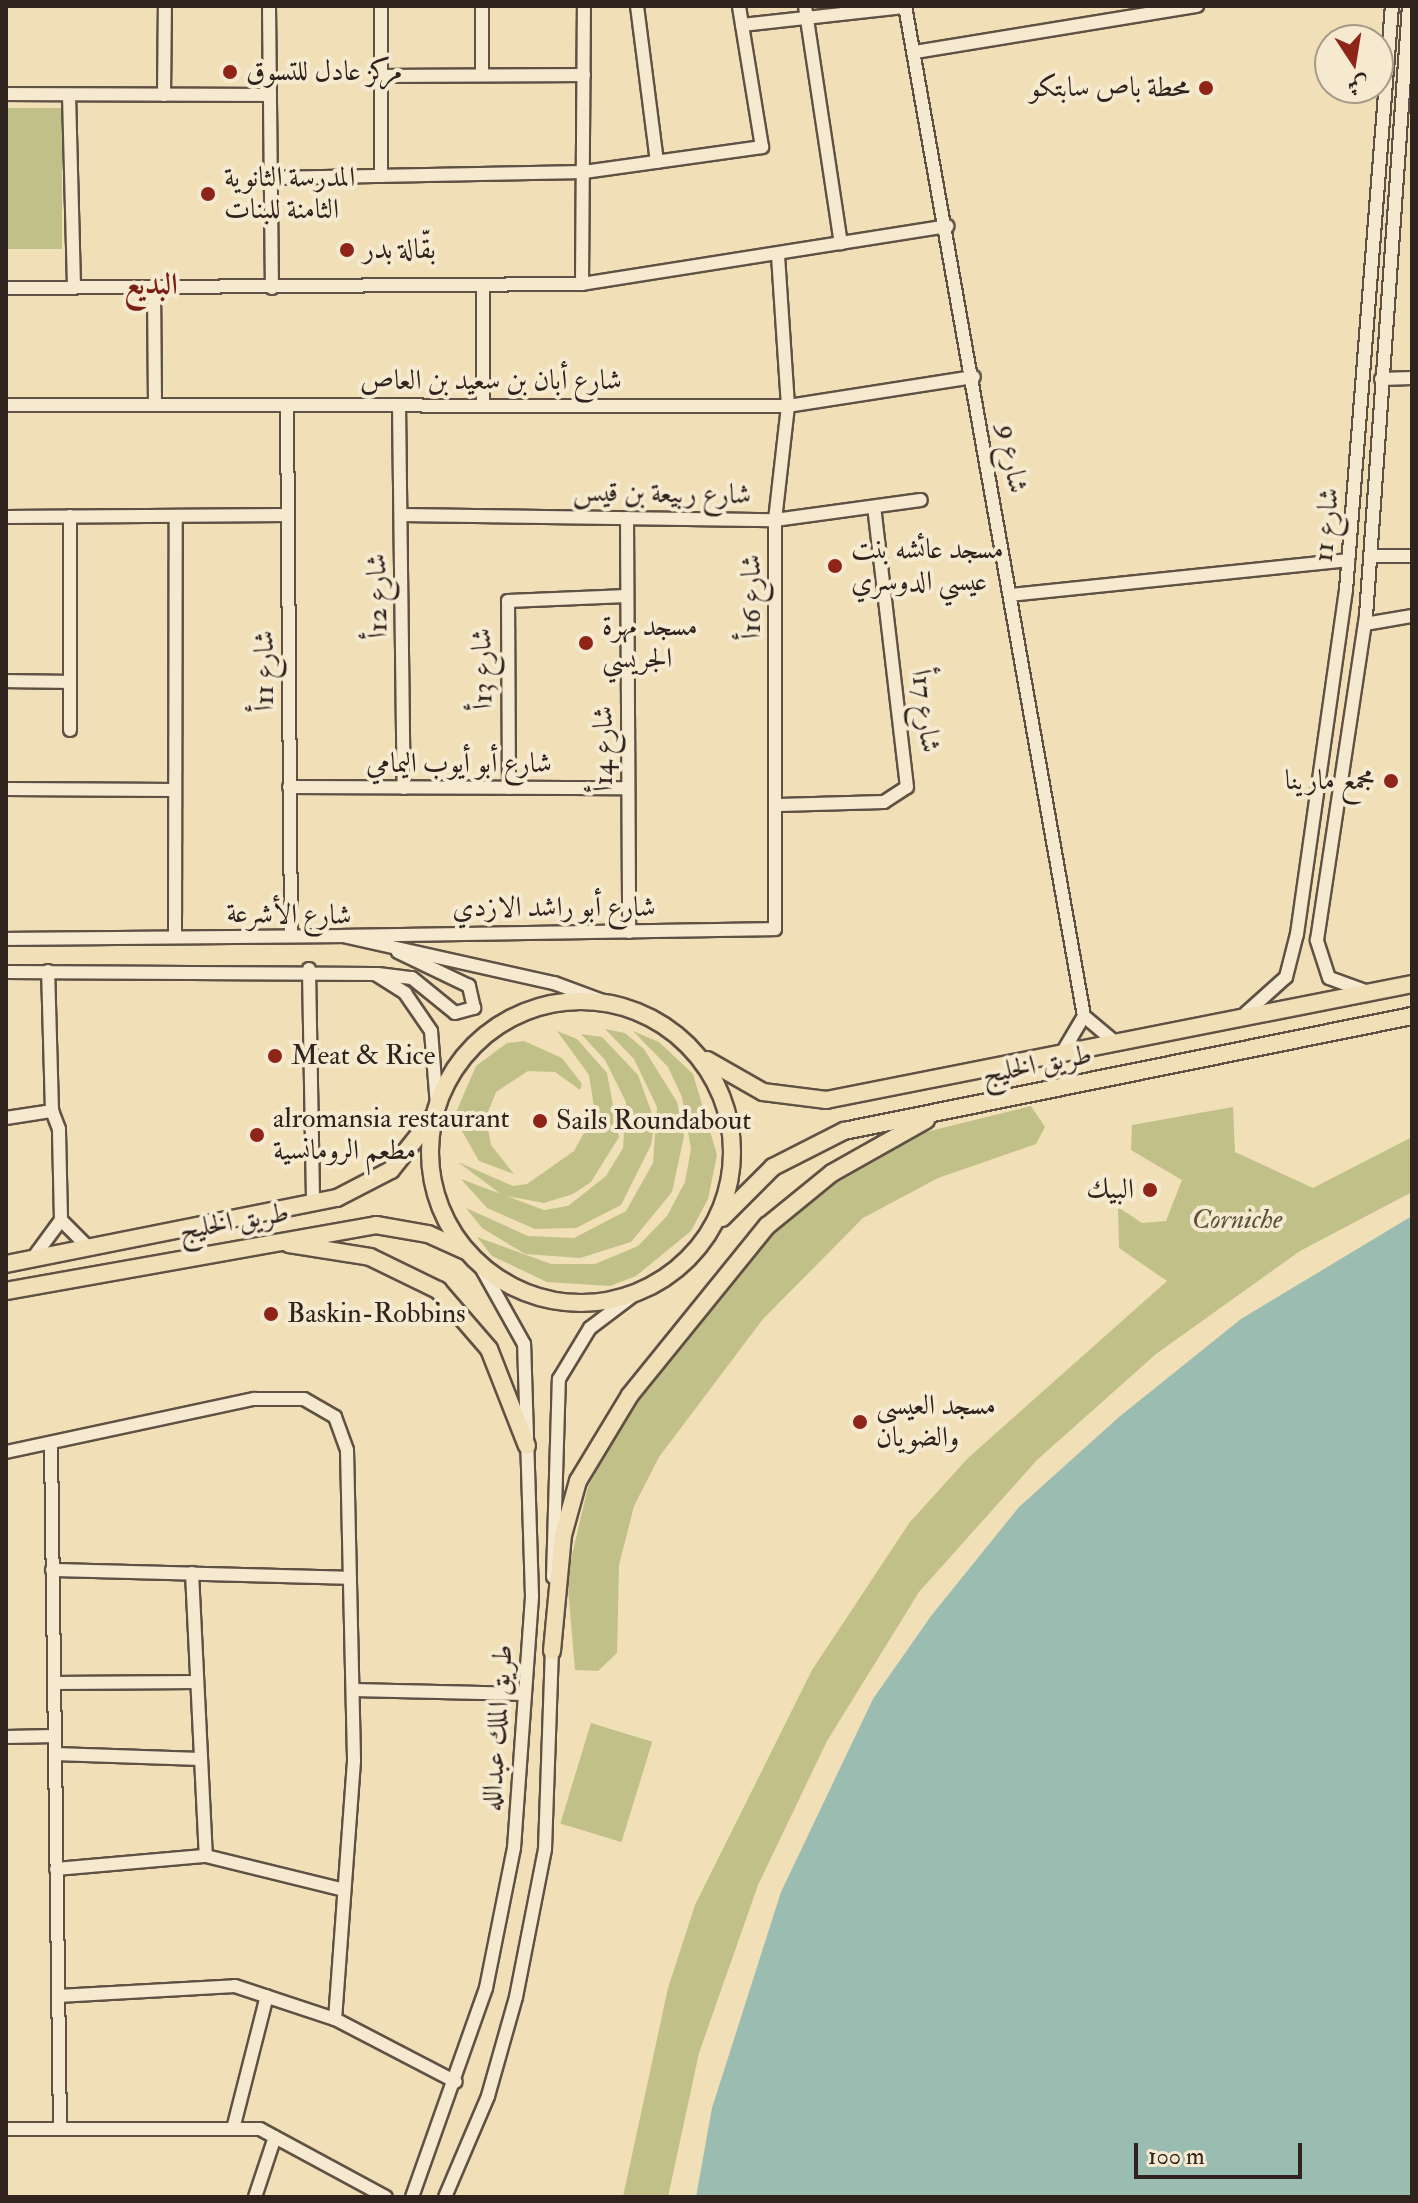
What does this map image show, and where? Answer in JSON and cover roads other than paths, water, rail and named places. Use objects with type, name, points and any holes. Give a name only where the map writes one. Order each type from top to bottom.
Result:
[{"type":"main road","name":"طريق الخليج","points":[[6,1264],[313,1204],[391,1170],[489,1032],[539,1007],[582,999],[611,1004],[650,1018],[741,1084],[806,1101],[1412,984]]},
{"type":"main road","name":"طريق الخليج","points":[[6,1291],[376,1225],[428,1234],[473,1256],[548,1300],[591,1303],[635,1294],[684,1264],[752,1185],[819,1139],[958,1107],[1412,1016]]},
{"type":"main road","points":[[686,1043],[715,1081],[732,1142],[730,1181],[708,1235]]},
{"type":"main road","points":[[552,1651],[563,1535],[578,1481],[630,1395],[743,1252],[805,1193],[864,1152],[958,1107]]},
{"type":"main road","points":[[435,1111],[438,1201],[473,1256]]},
{"type":"main road","points":[[271,1243],[370,1257],[438,1290],[489,1349],[527,1446]]},
{"type":"street","points":[[164,95],[165,6]]},
{"type":"street","points":[[269,6],[272,288]]},
{"type":"street","points":[[381,6],[381,176]]},
{"type":"street","points":[[482,6],[482,75]]},
{"type":"street","points":[[582,284],[584,6]]},
{"type":"street","points":[[637,6],[657,162]]},
{"type":"street","points":[[271,178],[584,172],[762,147],[739,6]]},
{"type":"street","points":[[915,52],[1197,6]]},
{"type":"street","name":"شارع 11","points":[[1235,1019],[1271,995],[1291,967],[1348,560],[1392,6]]},
{"type":"street","name":"شارع 11","points":[[1376,991],[1340,985],[1318,957],[1337,803],[1365,624],[1398,124],[1409,6]]},
{"type":"street","points":[[742,25],[806,12],[906,7]]},
{"type":"street","name":"شارع 9","points":[[906,7],[974,377],[1084,1016]]},
{"type":"street","points":[[806,12],[841,243]]},
{"type":"street","points":[[381,76],[584,75]]},
{"type":"street","points":[[6,94],[270,95]]},
{"type":"street","points":[[69,95],[74,288]]},
{"type":"street","points":[[1398,124],[1412,125]]},
{"type":"street","points":[[6,288],[582,284],[947,226]]},
{"type":"street","name":"شارع 16أ","points":[[766,933],[777,923],[779,805],[775,520],[788,406],[778,254]]},
{"type":"street","points":[[483,285],[483,404]]},
{"type":"street","points":[[154,288],[155,405]]},
{"type":"street","name":"شارع أبان بن سعيد بن العاص","points":[[6,405],[788,406],[974,377]]},
{"type":"street","points":[[1381,379],[1412,378]]},
{"type":"street","name":"شارع 11أ","points":[[287,405],[291,936]]},
{"type":"street","name":"شارع 12أ","points":[[399,405],[404,788]]},
{"type":"street","name":"شارع ربيعة بن قيس","points":[[401,515],[775,520],[921,500]]},
{"type":"street","name":"شارع 17أ","points":[[779,805],[890,802],[907,787],[874,508]]},
{"type":"street","points":[[6,517],[287,515]]},
{"type":"street","points":[[70,516],[70,730]]},
{"type":"street","points":[[175,937],[176,516]]},
{"type":"street","name":"شارع 14أ","points":[[627,518],[629,932]]},
{"type":"street","points":[[1370,556],[1412,556]]},
{"type":"street","points":[[1010,595],[1348,560]]},
{"type":"street","name":"شارع 13أ","points":[[509,788],[510,598],[627,596]]},
{"type":"street","points":[[1365,624],[1412,616]]},
{"type":"street","points":[[6,681],[70,682]]},
{"type":"street","name":"شارع أبو أيوب اليمامي","points":[[289,787],[628,788]]},
{"type":"street","points":[[6,789],[175,790]]},
{"type":"street","points":[[1313,800],[1337,803]]},
{"type":"street","name":"شارع أبو راشد الازدي","points":[[343,936],[766,933]]},
{"type":"street","name":"شارع الأشرعة","points":[[6,939],[343,936],[554,983],[611,1004]]},
{"type":"street","name":"شارع الأشرعة","points":[[6,972],[309,969],[375,974],[412,978],[455,1013],[474,1008],[469,986],[393,948]]},
{"type":"street","points":[[309,969],[313,1204]]},
{"type":"street","points":[[33,1258],[61,1220],[59,1129],[52,1111],[48,971]]},
{"type":"street","points":[[375,974],[405,993],[431,1031],[435,1111]]},
{"type":"street","points":[[1060,1054],[1077,1038],[1084,1016],[1116,1043]]},
{"type":"street","points":[[6,1118],[52,1111]]},
{"type":"street","points":[[61,1220],[88,1247]]},
{"type":"street","name":"طريق الملك عبدالله","points":[[412,2197],[456,2082],[486,1988],[514,1848],[532,1596],[524,1344],[473,1256]]},
{"type":"street","name":"طريق الملك عبدالله","points":[[445,2197],[488,2096],[516,1997],[545,1849],[552,1651],[553,1400],[575,1345],[635,1294]]},
{"type":"street","points":[[6,1452],[254,1399],[304,1399],[335,1417],[347,1450],[353,1690],[335,2019]]},
{"type":"street","points":[[51,1443],[60,2129]]},
{"type":"street","points":[[52,1570],[350,1578]]},
{"type":"street","points":[[192,1573],[206,1856]]},
{"type":"street","points":[[54,1683],[197,1682]]},
{"type":"street","points":[[353,1690],[525,1694]]},
{"type":"street","points":[[6,1737],[55,1736]]},
{"type":"street","points":[[55,1754],[201,1759]]},
{"type":"street","points":[[56,1869],[206,1856],[344,1890]]},
{"type":"street","points":[[58,1996],[235,1986],[335,2019],[456,2082]]},
{"type":"street","points":[[233,2129],[267,1996]]},
{"type":"street","points":[[6,2129],[233,2129],[275,2137],[386,2197]]},
{"type":"street","points":[[255,2197],[275,2137]]},
{"type":"water","points":[[1412,1216],[1412,2197],[696,2197],[712,2108],[781,1892],[873,1699],[931,1616],[1019,1507],[1119,1417],[1241,1319]]},
{"type":"place","name":"مركز عادل للتسوق","points":[[230,72]]},
{"type":"place","name":"محطة باص سابتكو","points":[[1206,88]]},
{"type":"place","name":"المدرسة الثانوية الثامنة للبنات","points":[[208,194]]},
{"type":"place","name":"بقّالة بدر","points":[[347,250]]},
{"type":"place","name":"مسجد عائشه بنت عيسي الدوسري","points":[[835,566]]},
{"type":"place","name":"مسجد مهرة الجريسي","points":[[586,643]]},
{"type":"place","name":"مجمع مارينا","points":[[1391,781]]},
{"type":"place","name":"Meat & Rice","points":[[275,1056]]},
{"type":"place","name":"Sails Roundabout","points":[[540,1121]]},
{"type":"place","name":"alromansia restaurant مطعم الرومانسية","points":[[257,1135]]},
{"type":"place","name":"البيك","points":[[1150,1190]]},
{"type":"place","name":"Baskin-Robbins","points":[[271,1314]]},
{"type":"place","name":"مسجد العيسى والضويان","points":[[860,1422]]},
{"type":"district","name":"البديع","points":[[151,285]]},
{"type":"park label","name":"Corniche","points":[[1237,1220]]}]
